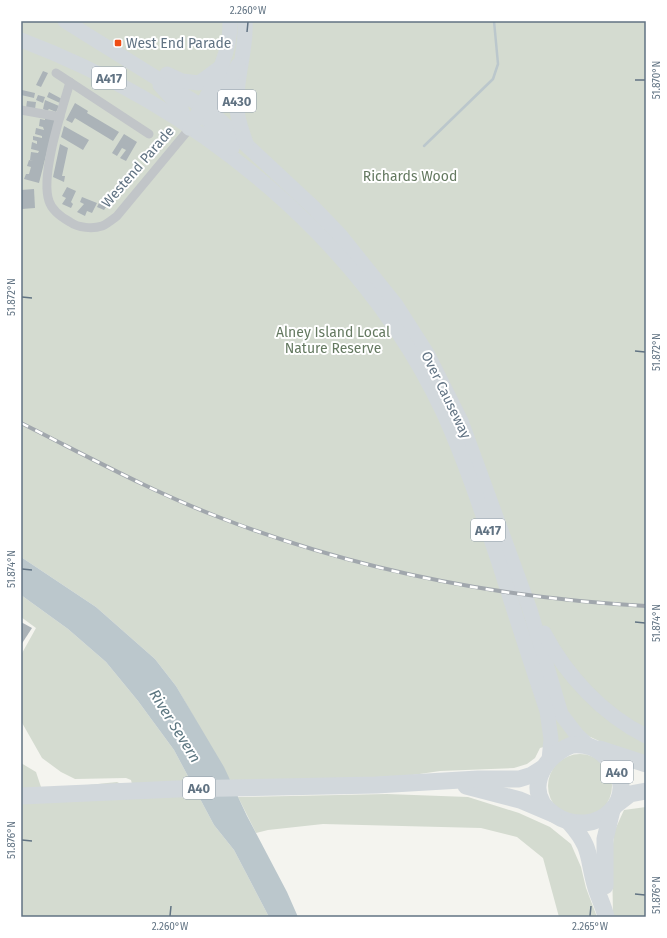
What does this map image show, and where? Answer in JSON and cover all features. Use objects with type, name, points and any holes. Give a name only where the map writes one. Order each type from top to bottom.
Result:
[{"type":"highway","name":"A40","points":[[21,796],[177,789],[376,785],[478,779],[520,779],[532,775],[546,764],[556,753],[572,746],[592,747],[646,764]]},
{"type":"highway","name":"A40","points":[[592,747],[609,760],[620,778],[621,794],[615,807]]},
{"type":"highway","name":"A40","points":[[546,764],[539,779],[540,796],[553,814]]},
{"type":"highway","name":"A40","points":[[446,782],[520,800],[570,823],[584,824],[595,822],[630,794],[646,791]]},
{"type":"highway","points":[[605,912],[604,839],[615,807]]},
{"type":"highway","points":[[570,823],[586,844],[597,889],[605,912]]},
{"type":"main road","name":"A417","points":[[65,21],[129,59],[206,111],[214,131],[274,187],[284,200]]},
{"type":"main road","name":"A430","points":[[206,111],[228,46],[230,21]]},
{"type":"main road","name":"A430","points":[[245,21],[246,31],[237,106],[238,121],[248,146]]},
{"type":"main road","name":"A417","points":[[22,40],[106,76],[190,128]]},
{"type":"main road","name":"A430","points":[[206,111],[243,55]]},
{"type":"main road","points":[[129,59],[139,60],[176,80],[193,83],[206,79],[223,63]]},
{"type":"main road","name":"A417","points":[[142,68],[180,108],[190,128]]},
{"type":"main road","points":[[190,128],[206,111]]},
{"type":"main road","name":"Over Causeway","points":[[206,111],[248,146],[357,265],[396,305],[410,340],[449,410],[470,442],[530,610],[539,646],[551,740],[546,764]]},
{"type":"main road","name":"Over Causeway","points":[[190,128],[236,160],[284,200],[308,212]]},
{"type":"main road","name":"Over Causeway","points":[[449,410],[469,476],[539,646],[562,714],[577,735],[592,747]]},
{"type":"main road","points":[[539,646],[559,658],[581,686],[595,700],[635,731],[646,736]]},
{"type":"street","points":[[56,73],[149,134]]},
{"type":"street","name":"Westend Parade","points":[[70,82],[48,169],[46,186],[49,202],[58,215],[72,224],[87,228],[102,226],[117,216],[190,128]]},
{"type":"street","points":[[21,110],[60,117]]},
{"type":"green space","name":"Alney Island Local Nature Reserve","points":[[21,21],[646,21],[646,759],[621,751],[586,735],[540,748],[535,758],[527,764],[514,768],[440,771],[406,776],[231,782],[176,686],[155,659],[96,607],[21,557]]},
{"type":"green space","points":[[21,595],[68,629],[106,662],[138,701],[174,750],[214,825],[234,850],[269,917],[21,917],[21,763],[36,772],[43,793],[78,786],[117,782],[121,784],[132,784],[131,780],[126,778],[75,779],[61,772],[42,758],[21,721],[21,655],[36,628],[21,617]]},
{"type":"green space","points":[[580,754],[598,760],[606,768],[612,786],[606,804],[598,812],[580,818],[562,812],[554,804],[548,786],[554,768],[562,760]]},
{"type":"green space","points":[[387,794],[468,797],[519,813],[550,827],[571,844],[581,867],[586,888],[597,917],[559,917],[543,858],[517,837],[481,828],[323,824],[268,830],[256,833],[238,797]]},
{"type":"green space","points":[[646,807],[646,917],[613,917],[612,856],[614,832],[624,810]]},
{"type":"water","name":"River Severn","points":[[21,557],[96,607],[155,659],[176,686],[224,767],[298,917],[269,917],[234,850],[214,825],[174,750],[138,701],[106,662],[68,629],[21,595]]},
{"type":"building","points":[[43,71],[48,73],[41,87],[36,85]]},
{"type":"building","points":[[22,90],[35,93],[34,98],[21,95]]},
{"type":"building","points":[[49,92],[62,99],[60,103],[47,97]]},
{"type":"building","points":[[38,95],[45,97],[43,103],[36,100]]},
{"type":"building","points":[[45,100],[59,106],[56,112],[49,109],[47,111],[43,109]]},
{"type":"building","points":[[27,101],[36,102],[35,109],[26,108]]},
{"type":"building","points":[[75,103],[88,111],[87,113],[119,132],[113,141],[75,118],[72,123],[66,120]]},
{"type":"building","points":[[45,118],[55,120],[39,183],[24,179],[26,174],[29,174],[31,167],[27,166],[29,160],[33,161],[30,160],[31,152],[38,153],[39,151],[31,149],[32,142],[37,144],[37,141],[33,140],[33,136],[42,138],[42,136],[35,134],[36,128],[44,130],[43,127],[39,126],[40,119],[45,120]]},
{"type":"building","points":[[64,126],[89,140],[83,150],[61,137]]},
{"type":"building","points":[[124,134],[137,142],[126,161],[120,158],[126,150],[122,148],[117,156],[112,153]]},
{"type":"building","points":[[60,144],[68,148],[62,176],[65,176],[64,182],[53,177]]},
{"type":"building","points":[[67,187],[76,191],[71,202],[73,204],[71,208],[62,204],[66,198],[62,196]]},
{"type":"building","points":[[34,189],[35,208],[22,209],[21,190]]},
{"type":"building","points":[[82,197],[97,203],[92,213],[87,211],[85,216],[77,212],[84,204],[80,202]]},
{"type":"building","points":[[99,203],[106,207],[104,210],[97,207]]},
{"type":"building","points":[[21,622],[32,628],[21,645]]},
{"type":"waterway","points":[[424,146],[493,79],[498,64],[494,21]]},
{"type":"railway","points":[[21,423],[120,473],[195,508],[273,537],[325,553],[377,567],[483,589],[591,602],[646,606]]},
{"type":"place","name":"West End Parade","points":[[118,43]]},
{"type":"park label","name":"Richards Wood","points":[[410,176]]}]
